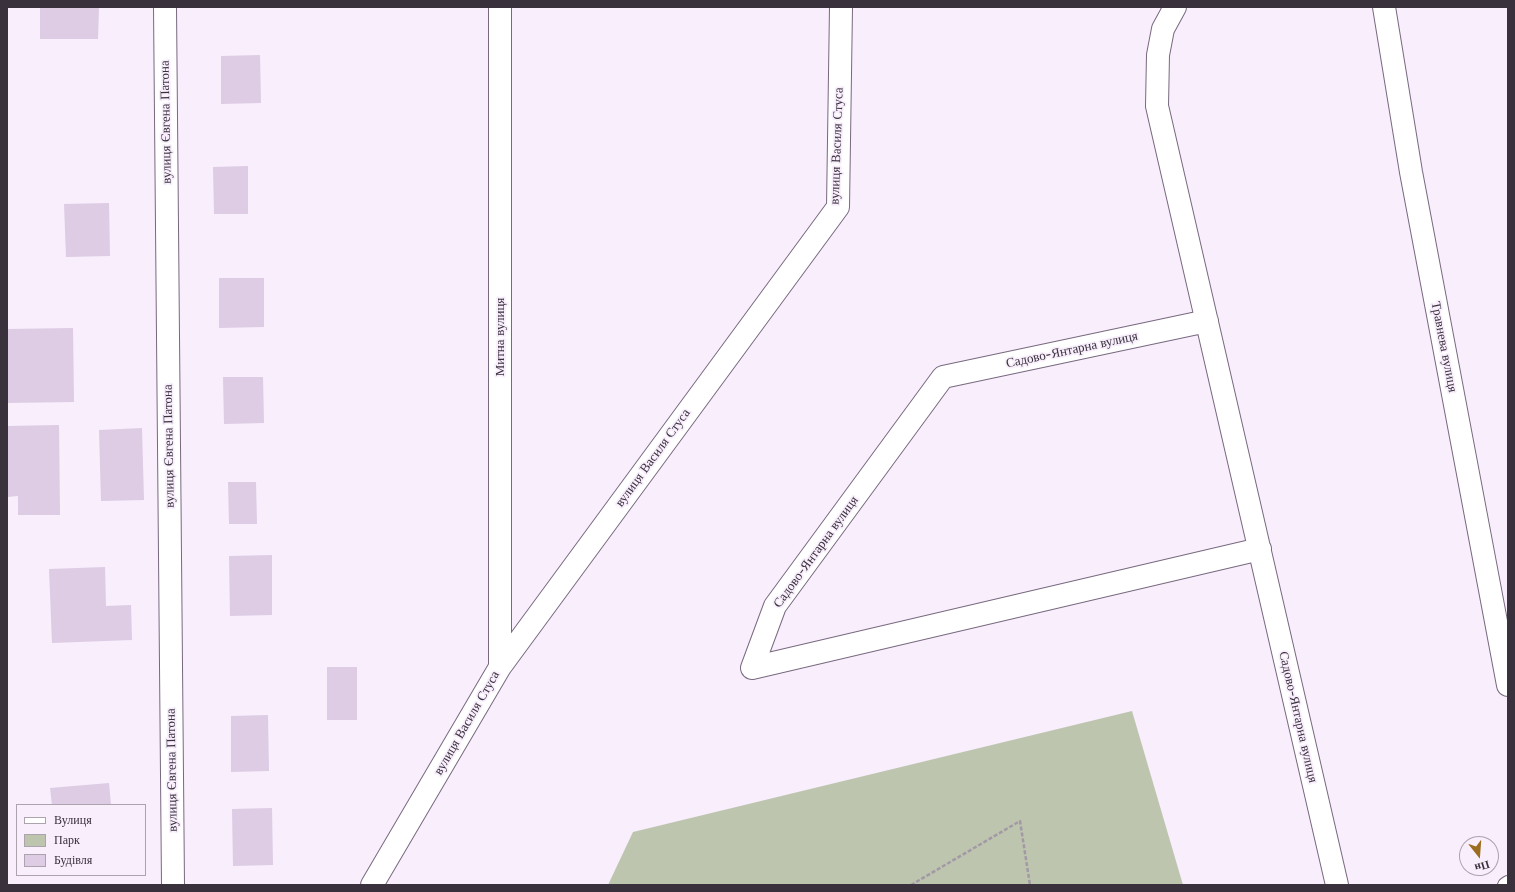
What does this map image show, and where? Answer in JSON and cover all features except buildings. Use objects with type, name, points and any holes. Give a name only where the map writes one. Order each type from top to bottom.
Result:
[{"type":"street","name":"вулиця Євгена Патона","points":[[165,7],[173,885]]},
{"type":"street","name":"Митна вулиця","points":[[500,7],[500,667]]},
{"type":"street","name":"вулиця Василя Стуса","points":[[372,885],[500,667],[838,207],[841,7]]},
{"type":"street","name":"Садово-Янтарна вулиця","points":[[1175,7],[1163,29],[1158,55],[1158,106],[1337,885]]},
{"type":"street","name":"Травнева вулиця","points":[[1384,7],[1413,180],[1508,686]]},
{"type":"street","name":"Садово-Янтарна вулиця","points":[[1207,321],[943,377],[775,606],[752,668],[1260,549]]},
{"type":"path","points":[[910,885],[1020,821],[1030,885]]},
{"type":"green space","points":[[1132,711],[1183,885],[608,885],[633,832]]}]
